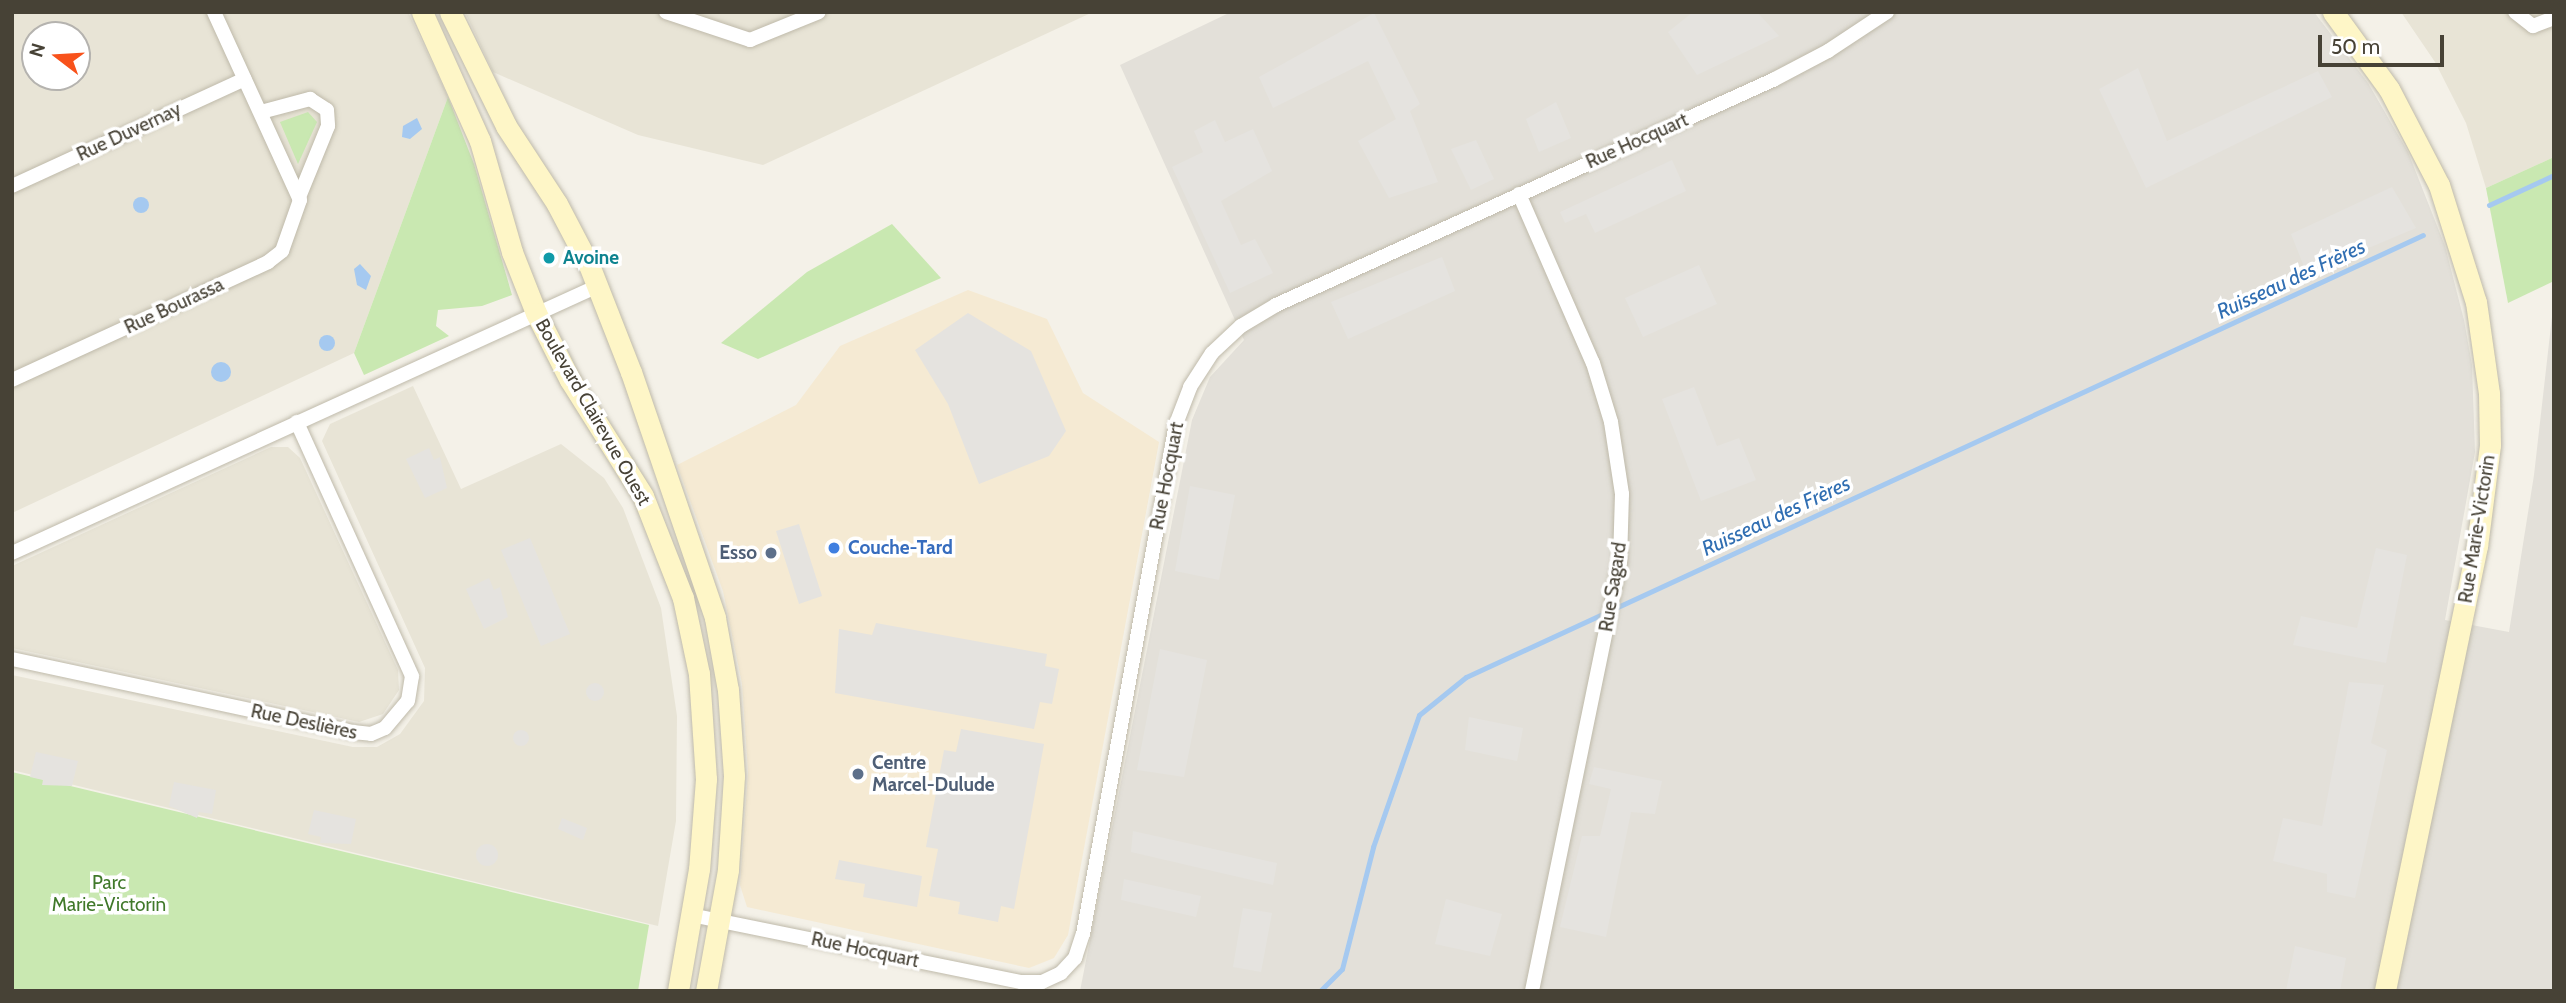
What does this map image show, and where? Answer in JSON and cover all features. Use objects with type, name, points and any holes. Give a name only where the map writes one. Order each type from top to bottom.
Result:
[{"type":"street","points":[[214,12],[299,197]]},
{"type":"street","name":"Boulevard Clairevue Ouest","points":[[422,12],[480,141],[512,252],[536,313],[570,380],[643,496],[688,618],[699,674],[706,754],[702,849],[678,991]]},
{"type":"street","name":"Boulevard Clairevue Ouest","points":[[450,12],[500,116],[566,219],[598,286],[715,618],[731,711],[734,776],[720,920],[706,991]]},
{"type":"street","points":[[670,13],[750,40],[818,12]]},
{"type":"street","name":"Rue Hocquart","points":[[691,915],[1021,982],[1048,980],[1066,969],[1083,934],[1176,424],[1197,375],[1231,334],[1264,311],[1773,80],[1828,51],[1887,12]]},
{"type":"street","name":"Rue Marie-Victorin","points":[[2333,12],[2389,89],[2439,185],[2476,302],[2489,393],[2486,486],[2477,546],[2385,991]]},
{"type":"street","points":[[2515,12],[2533,26],[2554,18]]},
{"type":"street","name":"Rue Duvernay","points":[[12,186],[245,79]]},
{"type":"street","name":"Rue Bourassa","points":[[12,380],[275,259],[284,246],[299,197],[328,126],[327,110],[310,99],[261,113]]},
{"type":"street","name":"Rue Sagard","points":[[1519,194],[1593,363],[1611,422],[1622,494],[1620,562],[1532,991]]},
{"type":"street","points":[[12,553],[598,286]]},
{"type":"street","name":"Rue Deslières","points":[[12,659],[354,732],[371,734],[385,728],[408,701],[412,676],[297,422]]},
{"type":"street","points":[[688,618],[715,618]]},
{"type":"shaded area","points":[[12,12],[408,12],[448,97],[354,353],[12,513]]},
{"type":"shaded area","points":[[465,12],[1093,12],[763,165],[638,135],[493,72]]},
{"type":"shaded area","points":[[1231,12],[2314,12],[2368,83],[2408,152],[2445,246],[2464,320],[2472,365],[2475,452],[2445,620],[2509,632],[2534,475],[2554,299],[2554,991],[1080,991],[1192,420],[1210,377],[1244,340],[1120,65]]},
{"type":"shaded area","points":[[1693,12],[1757,12],[1779,36],[1697,75],[1668,32]]},
{"type":"shaded area","points":[[2401,12],[2554,12],[2554,157],[2486,188],[2466,123],[2435,62]]},
{"type":"shaded area","points":[[1374,13],[1420,104],[1410,111],[1438,182],[1389,198],[1358,141],[1396,119],[1368,61],[1273,108],[1259,77]]},
{"type":"shaded area","points":[[2138,68],[2167,141],[2318,71],[2332,97],[2146,188],[2099,89]]},
{"type":"shaded area","points":[[1556,102],[1571,138],[1539,152],[1526,119]]},
{"type":"shaded area","points":[[1215,120],[1225,142],[1253,129],[1272,171],[1221,201],[1241,245],[1255,239],[1273,273],[1230,293],[1172,167],[1203,152],[1194,131]]},
{"type":"shaded area","points":[[1476,140],[1494,179],[1471,190],[1451,149]]},
{"type":"shaded area","points":[[1672,160],[1686,191],[1595,233],[1586,214],[1565,223],[1560,212]]},
{"type":"shaded area","points":[[2392,187],[2416,228],[2307,274],[2291,234]]},
{"type":"shaded area","points":[[1442,257],[1455,291],[1348,339],[1331,302]]},
{"type":"shaded area","points":[[1699,265],[1717,304],[1643,337],[1625,298]]},
{"type":"shaded area","points":[[968,290],[1047,319],[1083,393],[1159,442],[1068,935],[1054,958],[1029,968],[747,907],[740,885],[748,772],[742,684],[723,591],[677,465],[796,405],[840,346]]},
{"type":"shaded area","points":[[968,313],[1031,351],[1066,431],[1049,456],[979,484],[948,404],[915,350]]},
{"type":"shaded area","points":[[413,386],[461,489],[561,444],[604,478],[623,508],[661,608],[677,716],[676,821],[658,926],[12,770],[12,675],[353,747],[377,747],[400,734],[424,701],[425,668],[322,441],[330,424]]},
{"type":"shaded area","points":[[1694,387],[1717,446],[1739,438],[1756,480],[1701,501],[1662,399]]},
{"type":"shaded area","points":[[271,447],[288,447],[300,458],[398,670],[399,690],[383,714],[359,722],[12,648],[12,566]]},
{"type":"shaded area","points":[[429,448],[434,460],[440,457],[447,488],[425,498],[406,459]]},
{"type":"shaded area","points":[[1190,486],[1235,495],[1219,580],[1175,571]]},
{"type":"shaded area","points":[[799,524],[822,596],[799,604],[776,531]]},
{"type":"shaded area","points":[[530,538],[570,634],[541,646],[501,550]]},
{"type":"shaded area","points":[[2376,548],[2407,555],[2386,663],[2293,645],[2301,616],[2357,628]]},
{"type":"shaded area","points":[[489,578],[494,590],[500,587],[508,617],[484,629],[466,589]]},
{"type":"shaded area","points":[[876,623],[1047,654],[1045,666],[1059,669],[1052,704],[1040,702],[1034,729],[835,693],[839,629],[872,635]]},
{"type":"shaded area","points":[[1160,649],[1207,660],[1184,777],[1137,770]]},
{"type":"shaded area","points":[[2349,682],[2384,685],[2371,743],[2387,750],[2355,898],[2327,892],[2327,874],[2273,861],[2283,818],[2322,826]]},
{"type":"shaded area","points":[[595,683],[601,686],[604,692],[601,698],[595,701],[589,698],[586,692],[589,686]]},
{"type":"shaded area","points":[[1469,717],[1523,728],[1517,761],[1465,750]]},
{"type":"shaded area","points":[[961,729],[1044,744],[1014,909],[1001,906],[998,922],[958,914],[960,902],[929,896],[938,849],[926,847],[944,750],[956,752]]},
{"type":"shaded area","points":[[521,730],[527,732],[527,744],[521,746],[515,744],[513,738],[515,732]]},
{"type":"shaded area","points":[[36,752],[78,761],[72,786],[42,785],[43,780],[30,777]]},
{"type":"shaded area","points":[[1594,767],[1662,781],[1655,814],[1631,812],[1606,937],[1560,927],[1582,836],[1600,836],[1611,789],[1589,784]]},
{"type":"shaded area","points":[[174,782],[216,790],[212,814],[199,812],[197,818],[169,806]]},
{"type":"shaded area","points":[[314,810],[356,819],[351,844],[320,843],[321,837],[308,834]]},
{"type":"shaded area","points":[[562,818],[587,828],[583,840],[558,829]]},
{"type":"shaded area","points":[[1133,831],[1277,863],[1273,885],[1131,852]]},
{"type":"shaded area","points":[[483,844],[491,844],[498,851],[498,859],[491,866],[483,866],[476,859],[476,851]]},
{"type":"shaded area","points":[[839,860],[922,876],[917,907],[863,897],[865,884],[835,879]]},
{"type":"shaded area","points":[[1124,879],[1201,896],[1196,917],[1121,900]]},
{"type":"shaded area","points":[[1446,899],[1502,914],[1490,956],[1435,944]]},
{"type":"shaded area","points":[[1243,908],[1272,913],[1261,972],[1233,967]]},
{"type":"shaded area","points":[[2295,946],[2346,958],[2340,991],[2286,991]]},
{"type":"green space","points":[[448,97],[474,164],[512,295],[482,306],[438,310],[436,326],[449,336],[364,375],[354,353]]},
{"type":"green space","points":[[308,112],[317,122],[298,164],[280,122]]},
{"type":"green space","points":[[2554,157],[2554,281],[2508,303],[2486,188]]},
{"type":"green space","points":[[892,224],[941,278],[758,359],[721,343],[807,272]]},
{"type":"green space","name":"Parc Marie-Victorin","points":[[12,772],[649,925],[638,991],[12,991]]},
{"type":"water","points":[[417,118],[422,129],[410,139],[402,137],[403,126]]},
{"type":"water","points":[[138,197],[144,197],[149,205],[147,211],[138,213],[133,208],[133,202]]},
{"type":"water","points":[[360,264],[371,276],[366,290],[357,285],[354,269]]},
{"type":"water","points":[[324,335],[330,335],[335,343],[333,349],[324,351],[319,346],[319,340]]},
{"type":"water","points":[[221,362],[228,365],[231,372],[228,379],[221,382],[214,379],[211,372],[214,365]]},
{"type":"waterway","name":"Ruisseau des Frères","points":[[2489,205],[2554,175]]},
{"type":"waterway","name":"Ruisseau des Frères","points":[[1320,991],[1342,969],[1373,847],[1419,715],[1466,677],[2423,235]]},
{"type":"place","name":"Avoine","points":[[549,258]]},
{"type":"place","name":"Couche-Tard","points":[[834,548]]},
{"type":"place","name":"Esso","points":[[771,553]]},
{"type":"place","name":"Centre Marcel-Dulude","points":[[858,774]]}]
